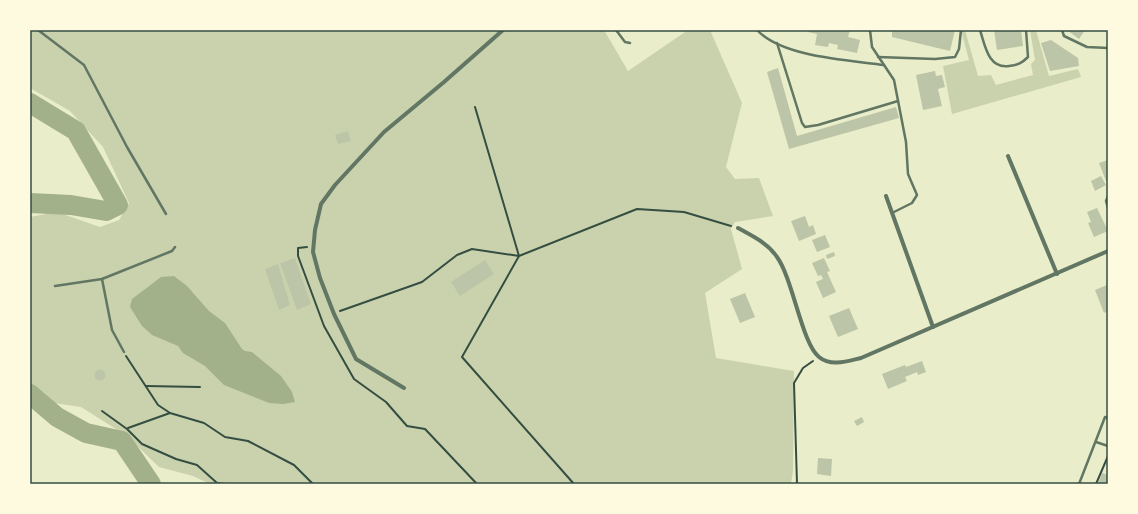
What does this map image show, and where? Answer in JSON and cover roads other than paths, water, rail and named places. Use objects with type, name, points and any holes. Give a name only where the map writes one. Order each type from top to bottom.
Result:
[{"type":"street","points":[[404,388],[356,359],[334,314],[320,278],[313,252],[315,230],[321,204],[335,185],[384,132],[503,30]]},
{"type":"street","points":[[1008,156],[1058,274]]},
{"type":"street","points":[[886,196],[933,327]]},
{"type":"street","points":[[738,228],[766,244],[778,257],[792,289],[810,344],[819,357],[830,362],[842,363],[861,358],[1058,274],[1108,251]]},
{"type":"lane","points":[[38,30],[84,65],[126,148],[166,214]]},
{"type":"lane","points":[[616,30],[625,42],[630,43]]},
{"type":"lane","points":[[757,30],[767,39],[803,54],[884,65]]},
{"type":"lane","points":[[870,30],[872,47],[894,80],[906,142],[908,174],[917,195],[912,203],[892,213]]},
{"type":"lane","points":[[878,57],[935,59],[955,56],[959,50],[961,30]]},
{"type":"lane","points":[[980,30],[991,61],[998,65],[1006,66],[1021,64],[1028,57],[1026,30]]},
{"type":"lane","points":[[1062,30],[1064,36],[1088,47],[1108,48]]},
{"type":"lane","points":[[777,43],[802,123],[805,127],[818,125],[898,100]]},
{"type":"lane","points":[[1108,196],[1106,201],[1108,208]]},
{"type":"lane","points":[[55,286],[102,279],[172,251],[175,247]]},
{"type":"lane","points":[[102,279],[112,330],[124,352]]},
{"type":"lane","points":[[1079,484],[1105,417],[1108,418]]},
{"type":"lane","points":[[1096,442],[1108,446]]},
{"type":"waterway","points":[[30,103],[76,131],[118,205],[106,211],[71,205],[30,203]]},
{"type":"waterway","points":[[30,394],[57,417],[86,433],[122,441],[151,484]]}]
